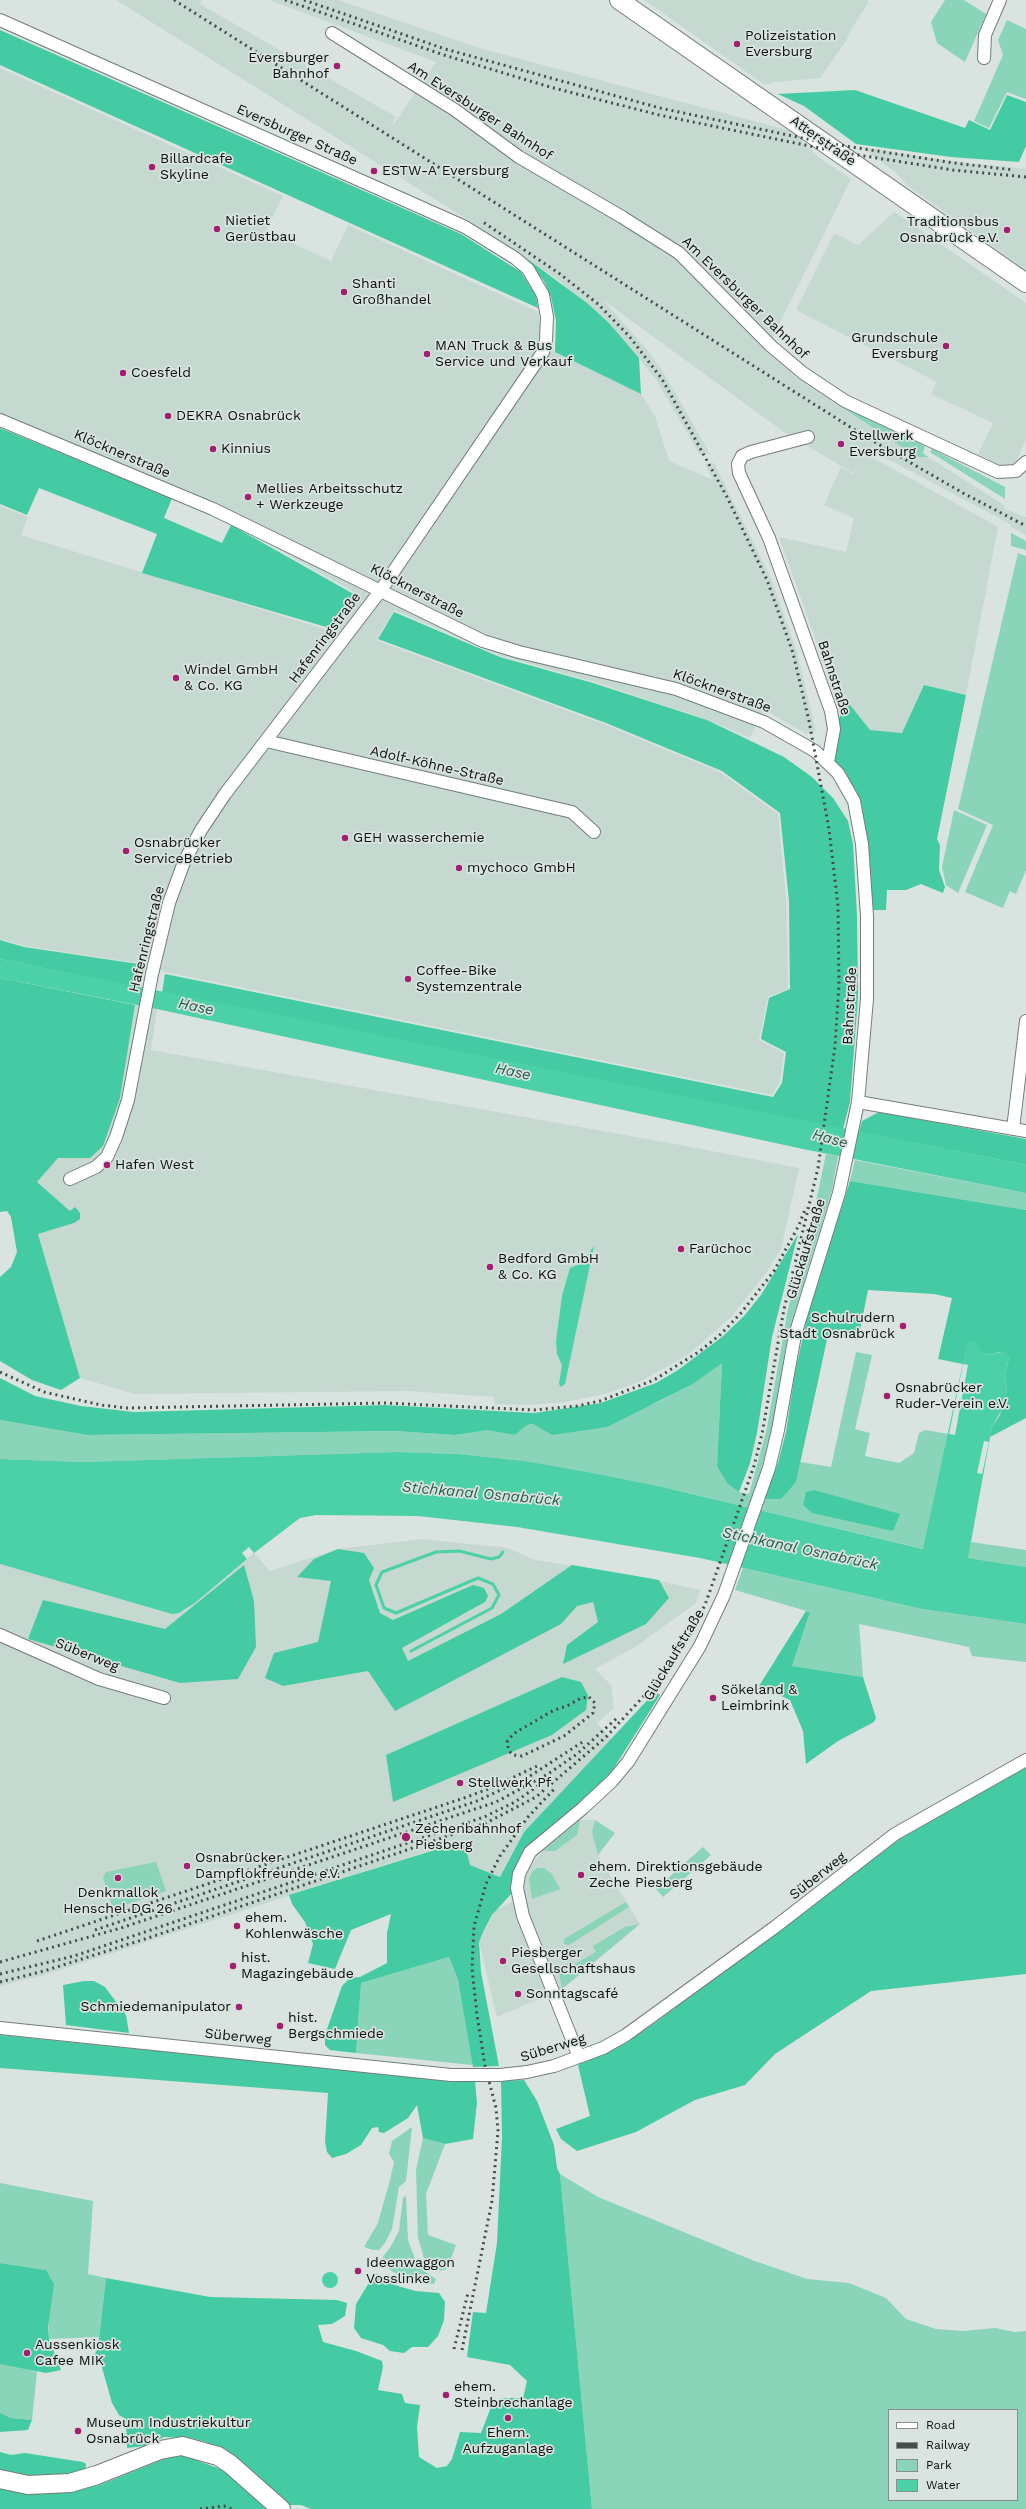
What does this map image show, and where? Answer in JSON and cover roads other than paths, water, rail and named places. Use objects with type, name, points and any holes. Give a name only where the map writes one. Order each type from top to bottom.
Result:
[{"type":"street","name":"Atterstraße","points":[[619,0],[1026,283]]},
{"type":"street","points":[[984,58],[985,35],[1000,0]]},
{"type":"street","name":"Eversburger Straße","points":[[0,20],[465,227],[515,258],[528,269],[543,295],[547,317]]},
{"type":"street","name":"Am Eversburger Bahnhof","points":[[332,33],[455,110],[519,157],[679,253],[771,346],[803,373],[845,401],[998,472],[1008,473],[1016,471],[1026,462]]},
{"type":"street","name":"Hafenringstraße","points":[[70,1179],[96,1167],[107,1157],[116,1137],[128,1100],[151,979],[169,903],[184,862],[221,800],[380,590],[543,352],[547,317]]},
{"type":"street","name":"Klöcknerstraße","points":[[0,420],[214,509],[483,641],[531,655],[662,685],[719,703],[764,722],[796,738],[828,762]]},
{"type":"street","name":"Bahnstraße","points":[[808,437],[751,452],[742,456],[738,464],[739,473],[769,538],[832,711],[834,729],[828,762],[847,786],[854,801],[862,844],[867,916],[867,999],[858,1102]]},
{"type":"street","name":"Adolf-Köhne-Straße","points":[[266,741],[572,812],[594,832]]},
{"type":"street","points":[[1013,1129],[1026,1021]]},
{"type":"street","points":[[858,1102],[1026,1131]]},
{"type":"street","name":"Glückaufstraße","points":[[579,2057],[523,1916],[517,1888],[519,1874],[530,1852],[583,1808],[612,1781],[628,1762],[700,1646],[726,1588],[762,1490],[778,1430],[795,1335],[845,1169],[852,1126],[858,1102]]},
{"type":"street","name":"Süberweg","points":[[0,1635],[99,1679],[164,1698]]},
{"type":"street","name":"Süberweg","points":[[0,2028],[452,2075],[500,2075],[527,2072],[579,2057],[603,2048],[650,2019],[775,1928],[895,1834],[1026,1760]]},
{"type":"street","points":[[0,2479],[28,2485],[70,2483],[97,2475],[160,2450],[182,2446],[218,2456],[230,2464],[281,2509]]},
{"type":"water","name":"Hase","points":[[0,959],[1026,1165],[1026,1193],[803,1149],[157,1009],[0,978]]},
{"type":"water","points":[[594,1246],[565,1384],[561,1387],[559,1384],[562,1365],[557,1354],[556,1341],[562,1296],[570,1268],[582,1263]]},
{"type":"water","name":"Stichkanal Osnabrück","points":[[971,1340],[976,1342],[981,1352],[990,1355],[1006,1351],[1009,1358],[1005,1375],[1007,1389],[1006,1402],[992,1427],[968,1558],[1026,1567],[1026,1624],[922,1609],[700,1558],[517,1527],[418,1516],[316,1515],[300,1518],[254,1553],[249,1547],[242,1553],[247,1559],[195,1603],[179,1613],[172,1614],[0,1564],[0,1459],[84,1462],[397,1452],[458,1454],[525,1461],[592,1473],[658,1486],[923,1549],[967,1344]]},
{"type":"water","points":[[330,2272],[336,2274],[338,2280],[336,2286],[330,2288],[324,2286],[322,2280],[324,2274]]},
{"type":"waterway","points":[[411,1651],[492,1608],[499,1595],[493,1584],[478,1578],[396,1613],[384,1608],[376,1585],[382,1572],[436,1552],[459,1551],[491,1559],[499,1557],[503,1552]]},
{"type":"railway","points":[[174,0],[866,437],[963,493],[1026,526]]},
{"type":"railway","points":[[285,0],[444,55],[550,87],[659,115],[839,152],[953,170],[1026,177]]},
{"type":"railway","points":[[304,0],[445,49],[660,108],[826,143],[954,163],[1014,170]]},
{"type":"railway","points":[[0,1982],[44,1971],[148,1938],[486,1823],[536,1797],[606,1737],[654,1685],[687,1640],[705,1605],[754,1466],[762,1434],[784,1309],[818,1168],[835,1046],[839,984],[838,906],[829,829],[809,721],[793,653],[767,580],[727,497],[662,379],[629,336],[598,304],[560,274],[483,222]]},
{"type":"railway","points":[[0,1372],[44,1392],[101,1405],[127,1408],[385,1403],[534,1410],[577,1406],[600,1401],[654,1380],[700,1351],[721,1334],[741,1313],[774,1271],[799,1225],[806,1207]]},
{"type":"railway","points":[[589,1697],[595,1703],[593,1713],[564,1736],[522,1756],[513,1755],[509,1751],[507,1742],[513,1734],[554,1710],[567,1706],[581,1698],[589,1697]]},
{"type":"railway","points":[[0,1962],[121,1928],[496,1802],[548,1774],[577,1754],[617,1718]]},
{"type":"railway","points":[[95,1930],[477,1801],[527,1778],[584,1741]]},
{"type":"railway","points":[[37,1941],[464,1798],[491,1788],[537,1766]]},
{"type":"railway","points":[[0,1974],[74,1956],[484,1817],[515,1802],[545,1781]]},
{"type":"railway","points":[[462,2350],[492,2201],[498,2131],[496,2108],[485,2066],[477,2015],[472,1968],[474,1926],[486,1884],[500,1856],[528,1817],[556,1787]]},
{"type":"railway","points":[[454,2349],[468,2293]]},
{"type":"railway","points":[[200,2509],[224,2506],[232,2509]]},
{"type":"place","name":"Polizeistation Eversburg","points":[[737,44]]},
{"type":"place","name":"Eversburger Bahnhof","points":[[337,66]]},
{"type":"place","name":"Billardcafe Skyline","points":[[152,167]]},
{"type":"place","name":"ESTW-A Eversburg","points":[[374,171]]},
{"type":"place","name":"Nietiet Gerüstbau","points":[[217,229]]},
{"type":"place","name":"Traditionsbus Osnabrück e.V.","points":[[1007,230]]},
{"type":"place","name":"Shanti Großhandel","points":[[344,292]]},
{"type":"place","name":"Grundschule Eversburg","points":[[946,346]]},
{"type":"place","name":"MAN Truck & Bus Service und Verkauf","points":[[427,354]]},
{"type":"place","name":"Coesfeld","points":[[123,373]]},
{"type":"place","name":"DEKRA Osnabrück","points":[[168,416]]},
{"type":"place","name":"Stellwerk Eversburg","points":[[841,444]]},
{"type":"place","name":"Kinnius","points":[[213,449]]},
{"type":"place","name":"Mellies Arbeitsschutz + Werkzeuge","points":[[248,497]]},
{"type":"place","name":"Windel GmbH & Co. KG","points":[[176,678]]},
{"type":"place","name":"GEH wasserchemie","points":[[345,838]]},
{"type":"place","name":"Osnabrücker ServiceBetrieb","points":[[126,851]]},
{"type":"place","name":"mychoco GmbH","points":[[459,868]]},
{"type":"place","name":"Coffee-Bike Systemzentrale","points":[[408,979]]},
{"type":"place","name":"Hafen West","points":[[107,1165]]},
{"type":"place","name":"Farüchoc","points":[[681,1249]]},
{"type":"place","name":"Bedford GmbH & Co. KG","points":[[490,1267]]},
{"type":"place","name":"Schulrudern Stadt Osnabrück","points":[[903,1326]]},
{"type":"place","name":"Osnabrücker Ruder-Verein e.V.","points":[[887,1396]]},
{"type":"place","name":"Sökeland & Leimbrink","points":[[713,1698]]},
{"type":"place","name":"Stellwerk Pf","points":[[460,1783]]},
{"type":"place","name":"Zechenbahnhof Piesberg","points":[[406,1837]]},
{"type":"place","name":"Osnabrücker Dampflokfreunde e.V.","points":[[187,1866]]},
{"type":"place","name":"ehem. Direktionsgebäude Zeche Piesberg","points":[[581,1875]]},
{"type":"place","name":"Denkmallok Henschel DG 26","points":[[118,1878]]},
{"type":"place","name":"ehem. Kohlenwäsche","points":[[237,1926]]},
{"type":"place","name":"Piesberger Gesellschaftshaus","points":[[503,1961]]},
{"type":"place","name":"hist. Magazingebäude","points":[[233,1966]]},
{"type":"place","name":"Sonntagscafé","points":[[518,1994]]},
{"type":"place","name":"Schmiedemanipulator","points":[[239,2007]]},
{"type":"place","name":"hist. Bergschmiede","points":[[280,2026]]},
{"type":"place","name":"Ideenwaggon Vosslinke","points":[[358,2271]]},
{"type":"place","name":"Aussenkiosk Cafee MIK","points":[[27,2353]]},
{"type":"place","name":"ehem. Steinbrechanlage","points":[[446,2395]]},
{"type":"place","name":"Ehem. Aufzuganlage","points":[[508,2418]]},
{"type":"place","name":"Museum Industriekultur Osnabrück","points":[[78,2431]]}]
